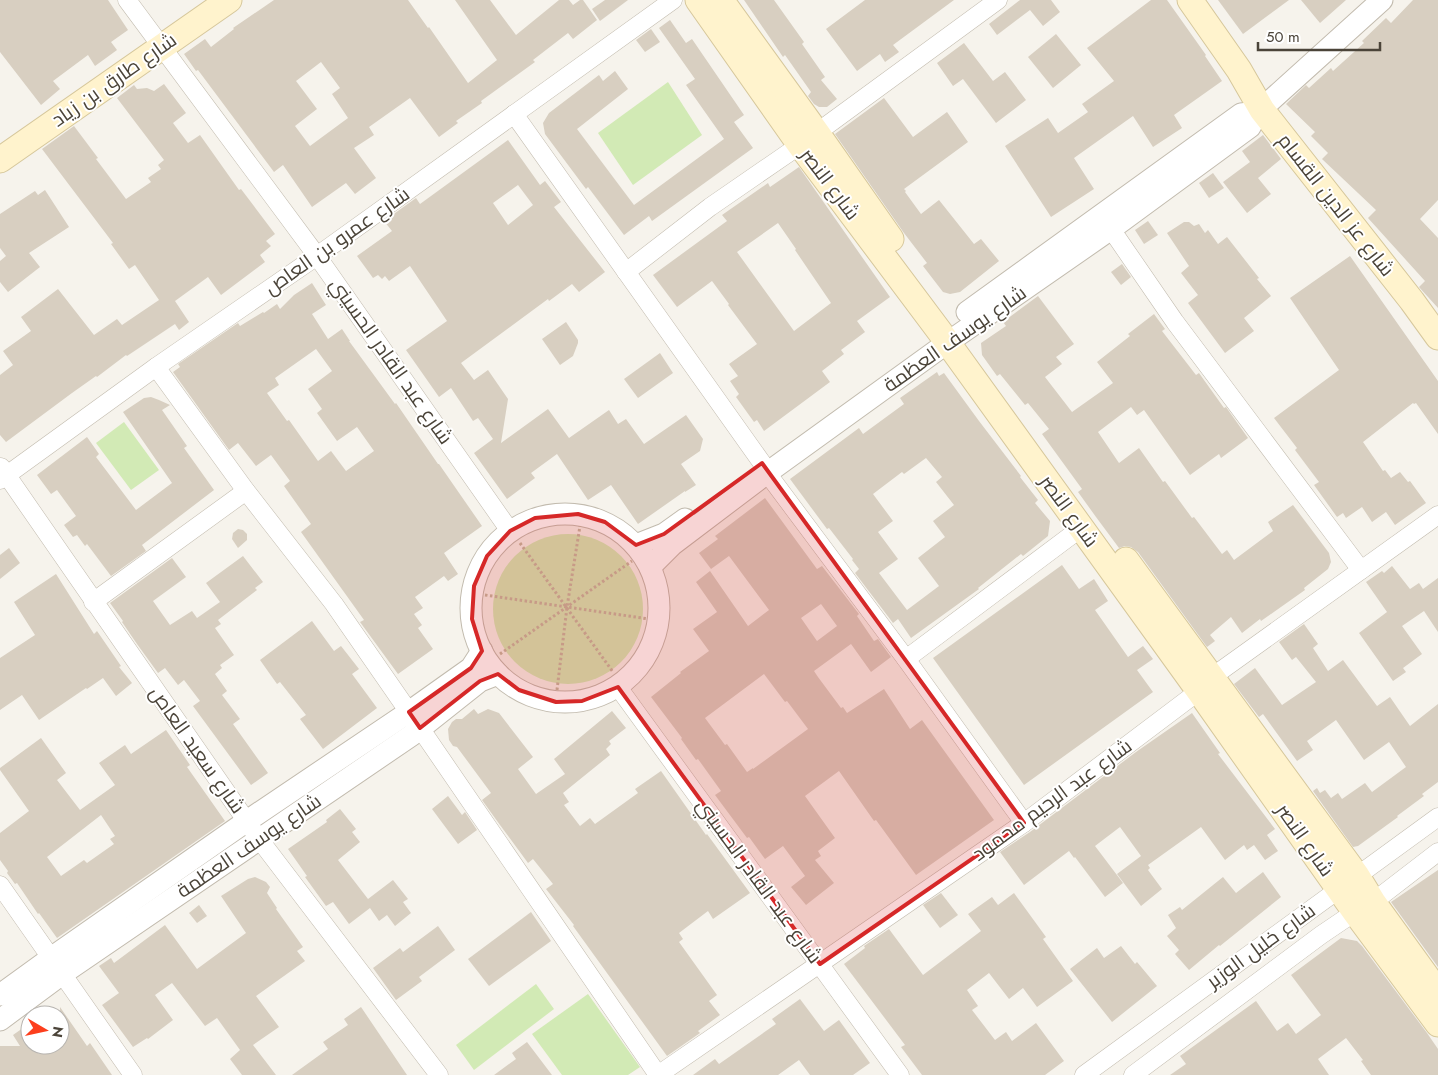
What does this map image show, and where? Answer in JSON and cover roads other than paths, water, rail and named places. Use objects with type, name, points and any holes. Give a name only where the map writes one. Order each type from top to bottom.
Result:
[{"type":"main road","name":"شارع طارق بن زياد","points":[[0,160],[229,0]]},
{"type":"main road","name":"شارع النصر","points":[[698,0],[809,139],[949,334],[1206,684],[1348,882],[1438,1024]]},
{"type":"main road","name":"شارع النصر","points":[[721,0],[809,139]]},
{"type":"main road","name":"شارع عز الدين القسام","points":[[1190,0],[1263,108],[1438,337]]},
{"type":"main road","name":"شارع عز الدين القسام","points":[[1263,108],[1351,205],[1438,325]]},
{"type":"main road","name":"شارع النصر","points":[[949,334],[1082,528],[1206,684]]},
{"type":"main road","name":"شارع النصر","points":[[1364,907],[1438,992]]},
{"type":"street","name":"شارع عبد القادر الحسيني","points":[[127,0],[317,256],[514,536]]},
{"type":"street","name":"شارع عمرو بن العاص","points":[[2,474],[317,256],[674,0]]},
{"type":"street","points":[[626,272],[710,207],[809,139],[998,0]]},
{"type":"street","name":"شارع يوسف العظمة","points":[[949,334],[1111,229],[1250,127],[1263,108],[1382,0]]},
{"type":"street","name":"شارع يوسف العظمة","points":[[640,557],[672,545],[765,468],[949,334],[1241,114],[1263,108]]},
{"type":"street","points":[[514,114],[765,468],[1024,823]]},
{"type":"street","points":[[1111,229],[1175,322],[1361,570]]},
{"type":"street","points":[[156,367],[246,491],[334,604],[658,1075]]},
{"type":"street","name":"شارع سعيد العاص","points":[[2,474],[259,839],[439,1075]]},
{"type":"street","points":[[93,602],[246,491]]},
{"type":"street","points":[[578,514],[591,517],[617,529],[640,557],[655,578],[659,614],[654,638],[650,650],[640,666],[628,679],[616,681],[607,693],[588,700],[556,702],[543,700],[519,690],[477,641],[471,608],[474,586],[482,565],[494,546],[514,536],[522,524],[535,518],[549,515],[578,514]]},
{"type":"street","name":"شارع عبد الرحيم محمود","points":[[658,1075],[1024,823],[1206,684],[1438,515]]},
{"type":"street","points":[[906,659],[1082,528]]},
{"type":"street","name":"شارع يوسف العظمة","points":[[0,1020],[56,966],[247,822],[415,720],[470,668],[493,660]]},
{"type":"street","name":"شارع عبد القادر الحسيني","points":[[616,681],[900,1075]]},
{"type":"street","name":"شارع يوسف العظمة","points":[[0,995],[56,966],[259,839],[412,735],[415,720]]},
{"type":"street","name":"شارع خليل الوزير","points":[[1084,1075],[1438,817]]},
{"type":"street","name":"شارع خليل الوزير","points":[[1133,1075],[1321,935],[1364,907],[1438,852]]},
{"type":"street","points":[[0,885],[133,1075]]}]
